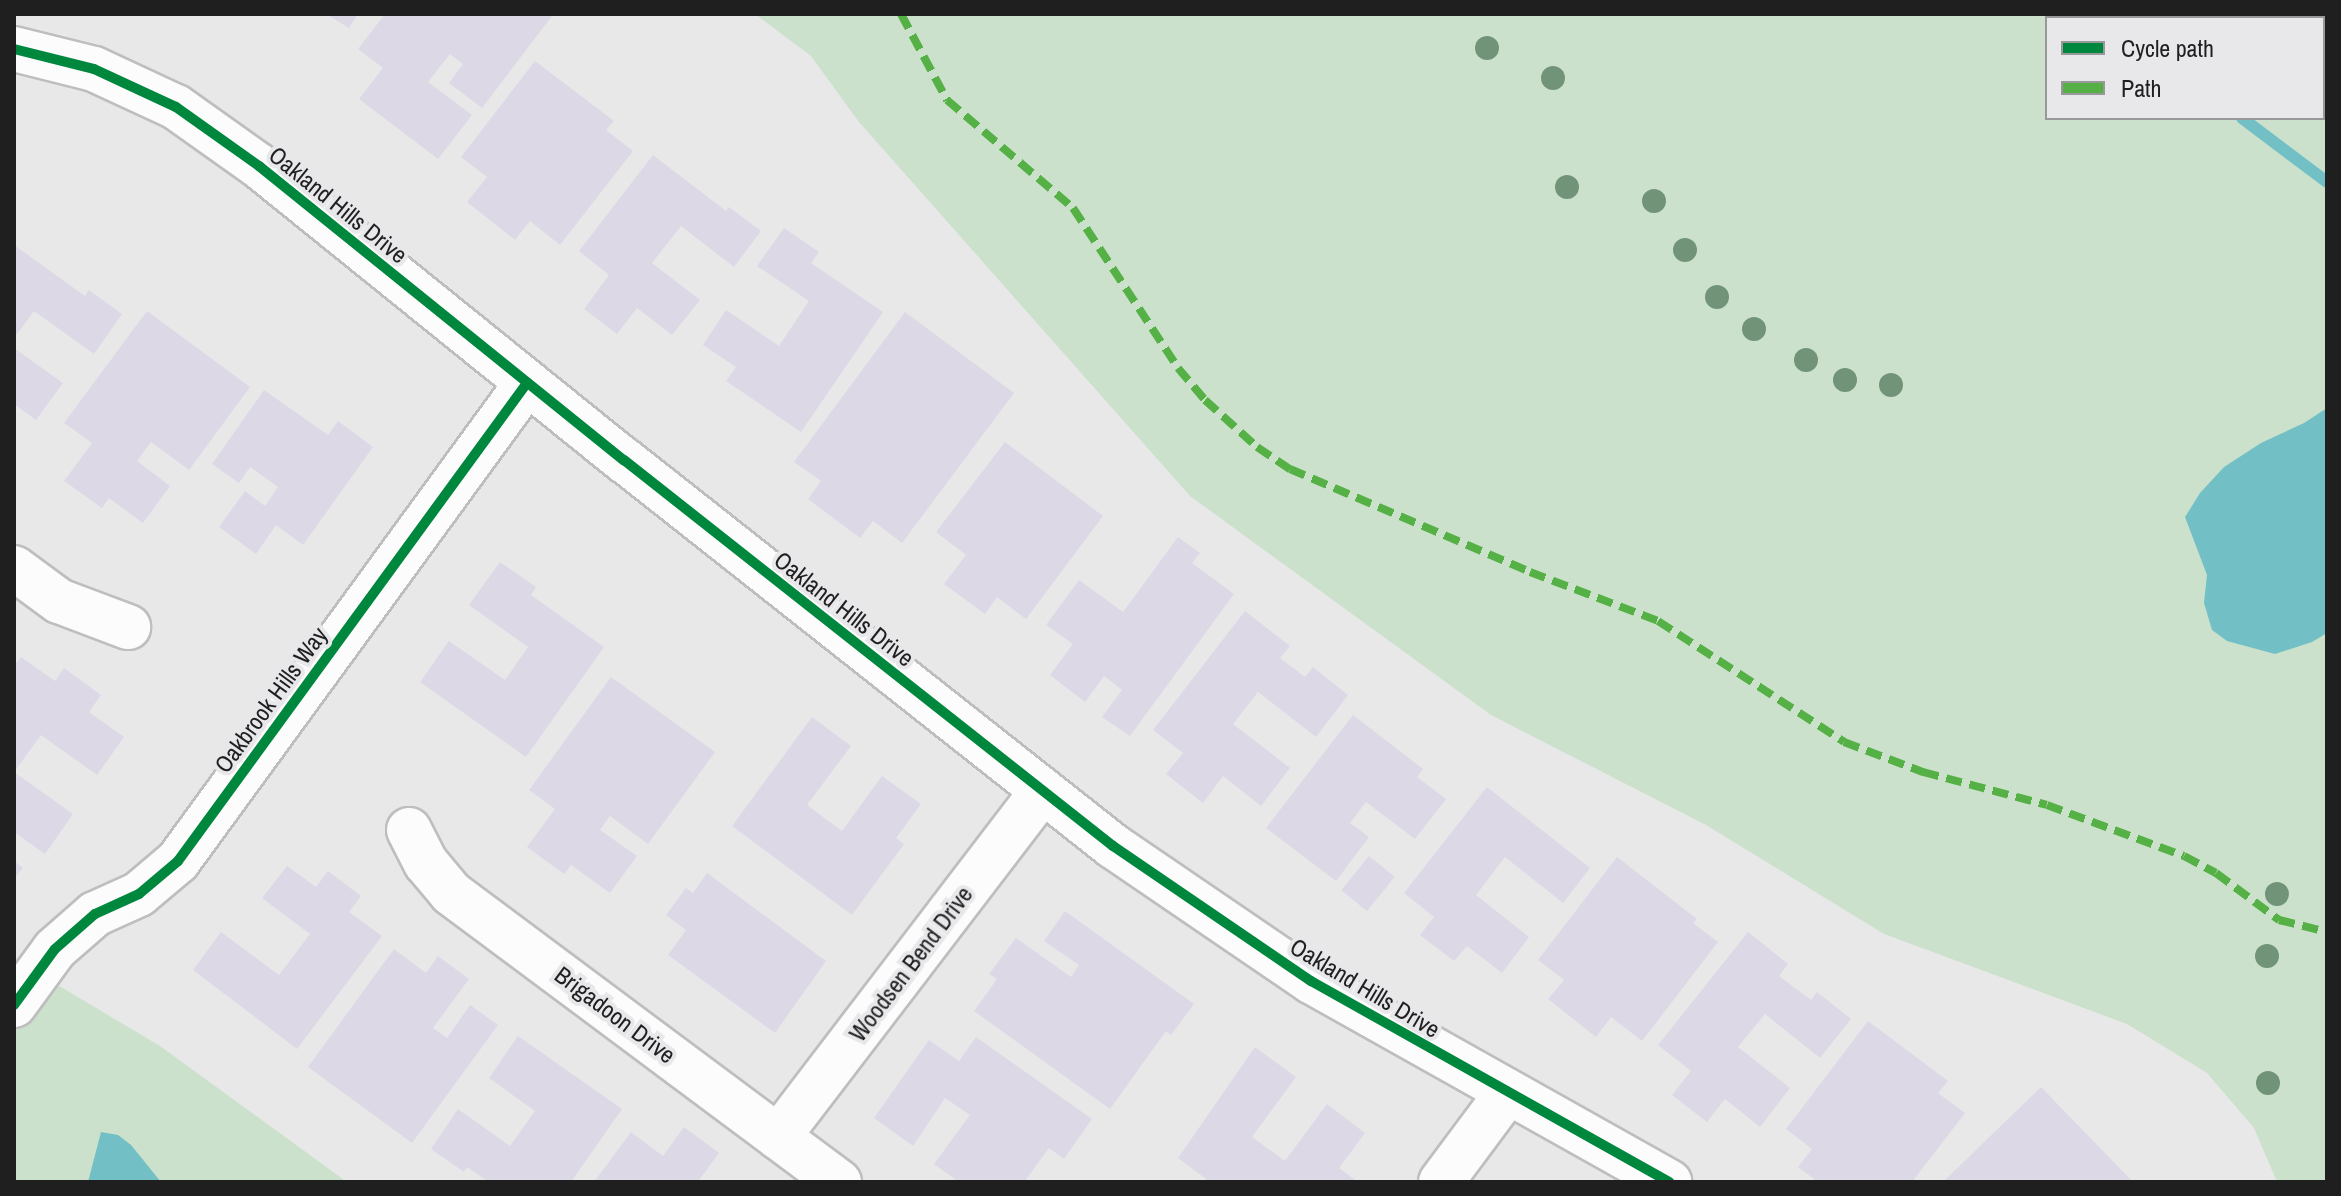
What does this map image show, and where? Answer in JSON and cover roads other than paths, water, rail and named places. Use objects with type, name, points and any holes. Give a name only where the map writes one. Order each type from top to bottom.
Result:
[{"type":"street","name":"Oakland Hills Drive","points":[[14,49],[94,69],[176,107],[259,166],[527,383],[1124,854],[1262,949],[1405,1036],[1669,1182]]},
{"type":"street","name":"Oakbrook Hills Way","points":[[14,1005],[55,949],[95,914],[139,894],[178,861],[527,383]]},
{"type":"street","points":[[14,568],[59,601],[128,627]]},
{"type":"street","name":"Woodsen Bend Drive","points":[[778,1137],[1043,791]]},
{"type":"street","name":"Brigadoon Drive","points":[[409,830],[426,863],[451,893],[839,1182]]},
{"type":"street","points":[[1441,1182],[1508,1092]]},
{"type":"water","points":[[2327,408],[2327,633],[2312,642],[2275,654],[2227,641],[2212,630],[2204,603],[2207,575],[2185,517],[2200,493],[2224,467],[2261,443],[2304,423]]},
{"type":"water","points":[[101,1132],[118,1135],[131,1145],[161,1182],[88,1182]]},
{"type":"waterway","points":[[2245,120],[2327,182]]}]
